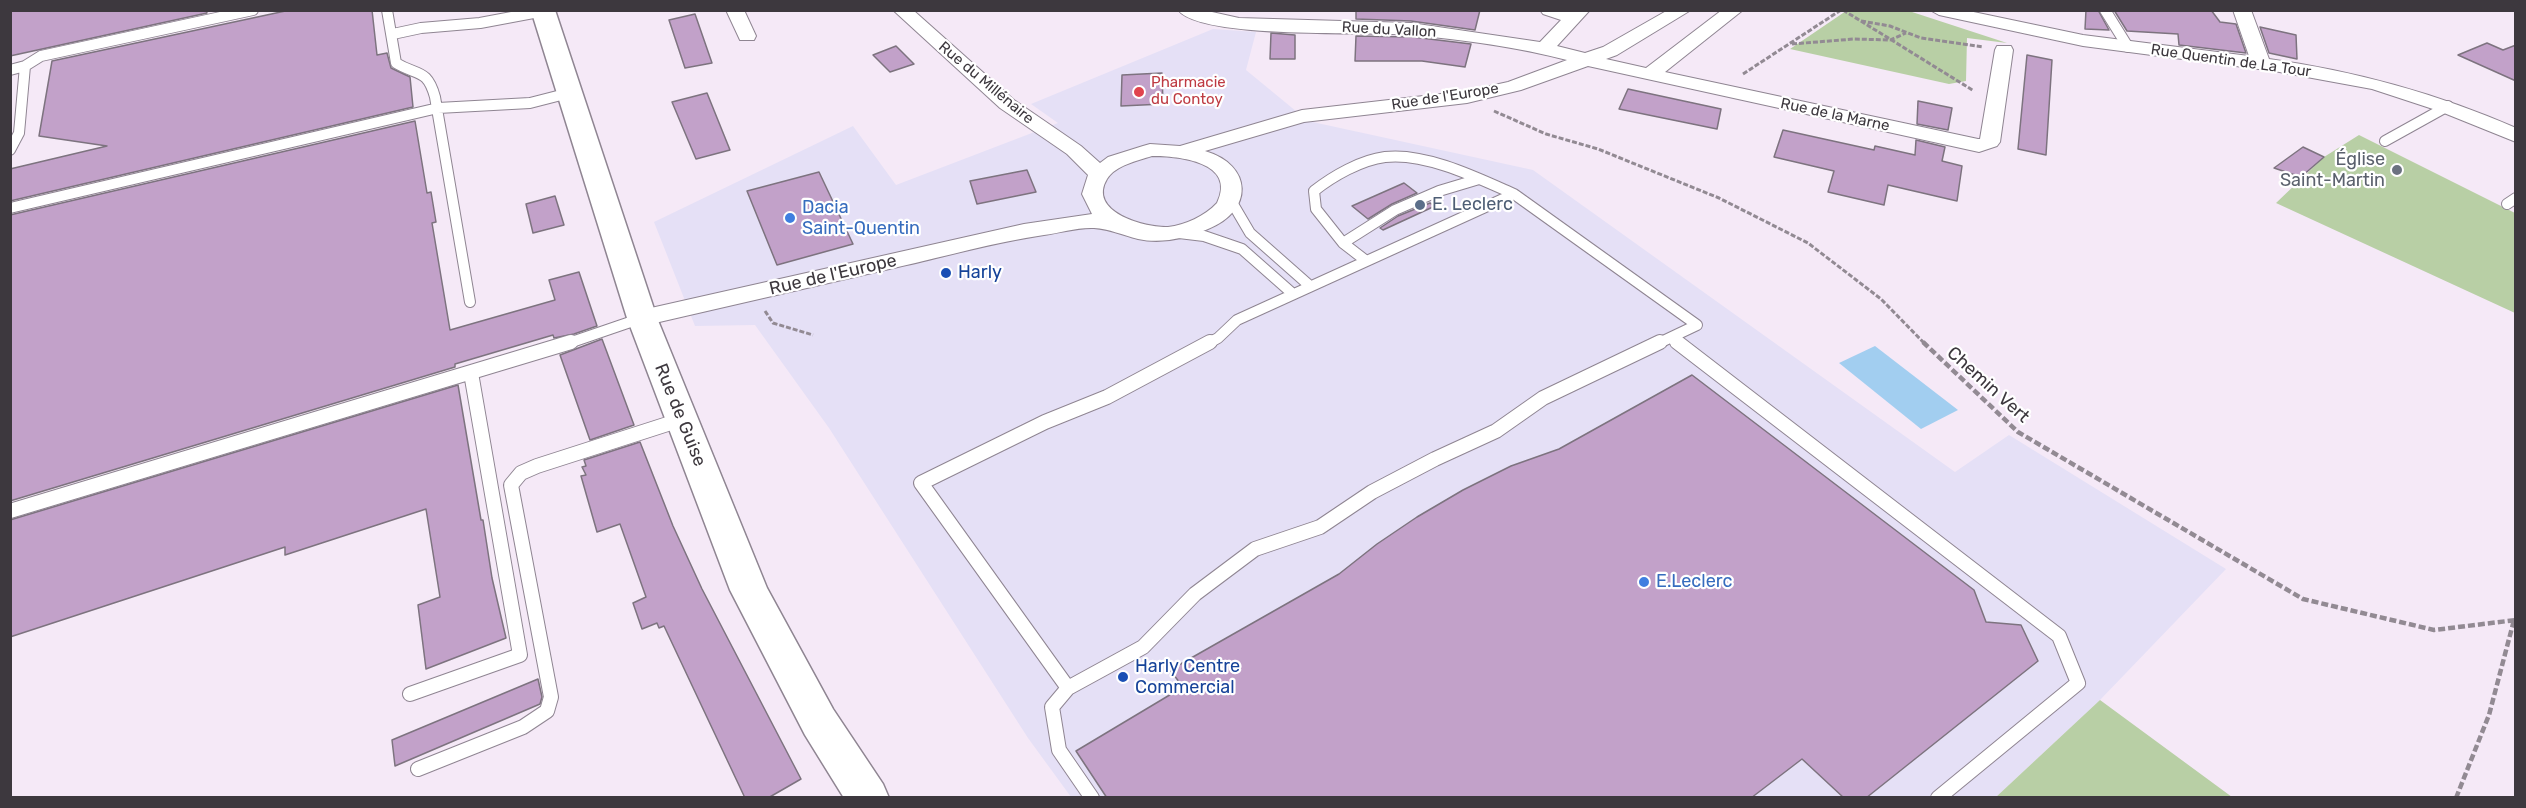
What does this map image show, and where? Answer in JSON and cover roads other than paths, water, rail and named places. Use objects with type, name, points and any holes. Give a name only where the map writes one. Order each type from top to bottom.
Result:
[{"type":"main road","name":"Rue de Guise","points":[[544,11],[642,318],[749,590],[819,722],[868,798]]},
{"type":"street","points":[[735,10],[747,36]]},
{"type":"street","name":"Rue du Millénaire","points":[[902,10],[1007,104],[1074,150],[1099,174]]},
{"type":"street","points":[[1549,10],[1577,14]]},
{"type":"street","name":"Rue de l'Europe","points":[[1184,151],[1302,116],[1467,98],[1514,87],[1610,51],[1682,10]]},
{"type":"street","points":[[1648,75],[1734,10]]},
{"type":"street","name":"Rue Quentin de La Tour","points":[[1939,10],[2017,29],[2128,47],[2261,63],[2376,84],[2448,106],[2516,136]]},
{"type":"street","points":[[2242,10],[2261,63]]},
{"type":"street","name":"Rue du Vallon","points":[[1198,12],[1239,24],[1411,29],[1497,39],[1590,59]]},
{"type":"street","points":[[1545,48],[1577,14]]},
{"type":"street","name":"Rue de la Marne","points":[[1590,59],[1648,75],[1979,146],[1990,142],[1998,105],[2004,50]]},
{"type":"street","name":"Rue de l'Europe","points":[[1223,170],[1232,152],[1265,126]]},
{"type":"street","points":[[1074,150],[1139,153],[1184,151],[1213,161],[1223,170],[1230,179],[1230,199],[1223,210],[1194,228],[1155,233],[1119,226],[1096,208],[1092,197],[1093,185],[1099,174],[1110,165],[1139,153]]},
{"type":"street","name":"Rue de l'Europe","points":[[1024,231],[1056,219],[1092,197]]},
{"type":"street","name":"Rue de l'Europe","points":[[642,318],[1024,231],[1092,221],[1119,226]]},
{"type":"lane","points":[[10,70],[25,66],[41,56],[253,10]]},
{"type":"lane","points":[[387,10],[393,34],[396,63],[404,69],[417,71],[429,79],[438,108],[470,302]]},
{"type":"lane","points":[[2105,10],[2128,47]]},
{"type":"lane","points":[[393,34],[421,28],[480,23],[544,11]]},
{"type":"lane","points":[[10,150],[19,133],[25,66]]},
{"type":"lane","points":[[10,208],[438,108],[530,103],[569,93]]},
{"type":"lane","points":[[2385,141],[2448,106]]},
{"type":"lane","points":[[1092,798],[1059,750],[1053,707],[1068,688],[1143,647],[1195,594],[1255,549],[1320,527],[1372,492],[1496,430],[1544,398],[1697,326],[1514,194],[1480,178],[1418,160],[1384,157],[1326,180],[1314,191],[1316,209],[1343,243],[1365,260]]},
{"type":"lane","points":[[1343,243],[1395,210],[1439,190],[1480,178]]},
{"type":"lane","points":[[1068,688],[921,483],[1045,422],[1107,397],[1218,338],[1237,320],[1514,194]]},
{"type":"lane","points":[[1230,199],[1250,233],[1310,286]]},
{"type":"lane","points":[[1175,232],[1204,236],[1242,249],[1293,294]]},
{"type":"lane","points":[[10,511],[596,335],[642,318]]},
{"type":"lane","points":[[1671,338],[2059,636],[2078,683],[1938,798]]},
{"type":"lane","points":[[410,694],[520,655],[471,373]]},
{"type":"lane","points":[[418,770],[523,727],[547,711],[551,696],[511,485],[521,473],[537,466],[682,419]]},
{"type":"water","points":[[1875,346],[1958,410],[1921,429],[1839,363]]},
{"type":"place","name":"Pharmacie du Contoy","points":[[1139,92]]},
{"type":"place","name":"Église Saint-Martin","points":[[2397,170]]},
{"type":"place","name":"E. Leclerc","points":[[1420,205]]},
{"type":"place","name":"Dacia Saint-Quentin","points":[[790,218]]},
{"type":"place","name":"Harly","points":[[946,273]]},
{"type":"place","name":"E.Leclerc","points":[[1644,582]]},
{"type":"place","name":"Harly Centre Commercial","points":[[1123,677]]}]
